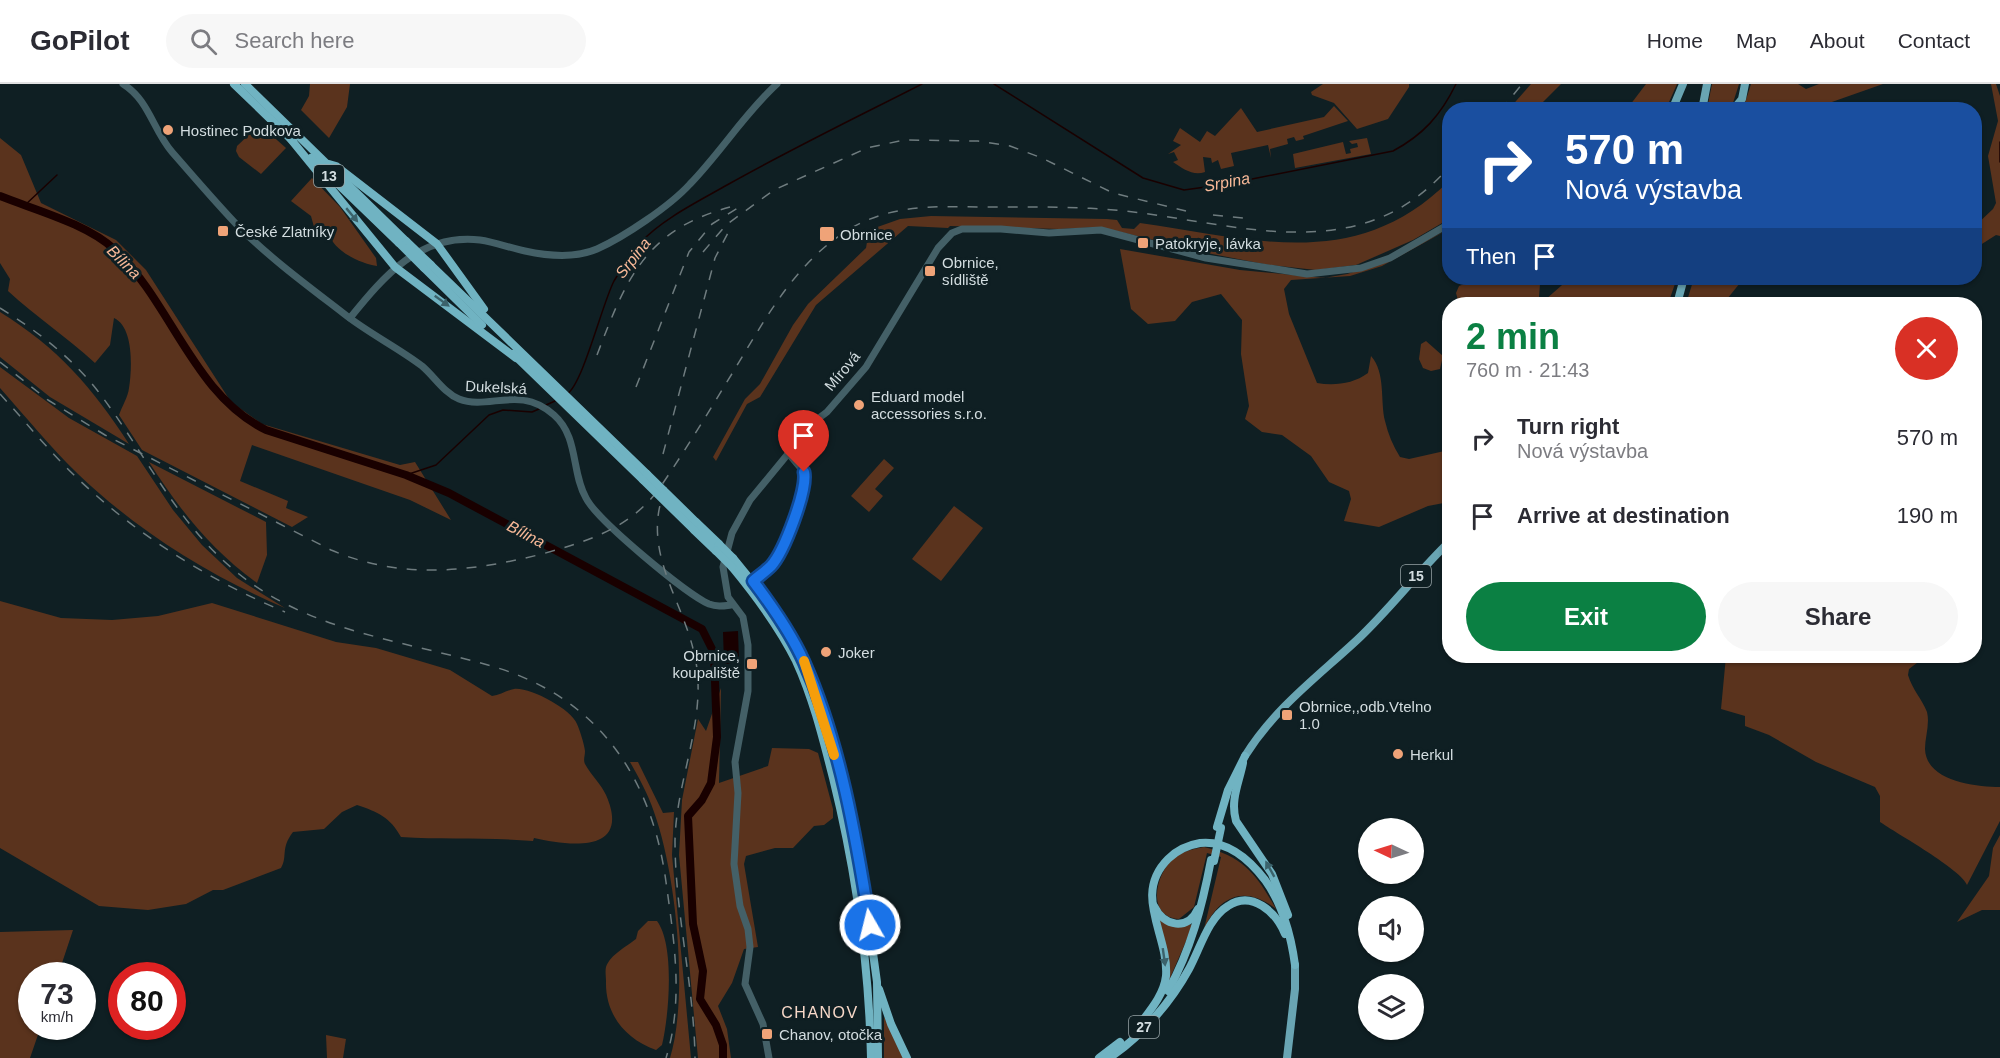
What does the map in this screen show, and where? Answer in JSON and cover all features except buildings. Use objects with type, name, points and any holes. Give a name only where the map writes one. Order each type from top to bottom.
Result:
[{"type":"highway","name":"13","points":[[234,84],[253,96]]},
{"type":"highway","name":"13","points":[[245,84],[253,96],[329,165],[403,242]]},
{"type":"highway","name":"13","points":[[263,106],[289,137],[428,266],[516,358],[545,381]]},
{"type":"highway","points":[[289,137],[395,267],[516,358]]},
{"type":"highway","points":[[329,165],[336,166],[437,244],[492,322]]},
{"type":"highway","name":"13","points":[[428,266],[492,322],[545,381],[695,526],[721,546],[763,606],[791,652],[804,680],[821,734],[847,837],[862,925],[869,997],[871,1058]]},
{"type":"highway","name":"13","points":[[733,563],[753,581],[775,611],[804,661],[825,722],[858,858],[877,982],[878,1058]]},
{"type":"highway","points":[[1143,1020],[1168,990],[1187,954],[1202,909],[1219,827],[1244,759]]},
{"type":"highway","points":[[1244,759],[1234,795],[1233,813],[1264,860],[1283,897],[1295,943],[1295,965]]},
{"type":"highway","points":[[1143,1020],[1160,996],[1166,977],[1165,959],[1153,916],[1152,900],[1155,878],[1164,863],[1176,852],[1201,843],[1230,848],[1253,866],[1275,897],[1288,927],[1295,965]]},
{"type":"highway","points":[[1152,900],[1159,915],[1166,922],[1178,924],[1190,920],[1198,909],[1212,861]]},
{"type":"highway","points":[[1173,991],[1200,926],[1212,861]]},
{"type":"highway","points":[[1173,991],[1188,971],[1218,915],[1229,905],[1242,900],[1257,902],[1277,919],[1295,965]]},
{"type":"highway","points":[[877,982],[891,1024],[907,1058]]},
{"type":"highway","name":"27","points":[[1109,1058],[1156,1016],[1173,991]]},
{"type":"highway","name":"27","points":[[1099,1058],[1143,1020]]},
{"type":"main road","points":[[1675,102],[1683,84]]},
{"type":"main road","points":[[1704,102],[1707,84]]},
{"type":"main road","points":[[1740,102],[1745,84]]},
{"type":"main road","name":"15","points":[[1244,759],[1260,733],[1287,701],[1356,640],[1442,549]]},
{"type":"main road","points":[[1287,1058],[1295,989],[1295,965]]},
{"type":"street","name":"Dukelská","points":[[123,84],[136,92],[170,150],[240,228],[360,326],[423,367],[459,399],[476,401],[507,399],[535,404],[554,415],[569,437],[585,497],[595,511],[657,568],[701,600],[717,606],[731,605]]},
{"type":"street","points":[[350,318],[395,267],[415,253],[437,244],[459,240],[482,241],[538,254],[560,255],[593,251],[611,243],[689,186],[777,84]]},
{"type":"street","name":"Mírová","points":[[731,605],[721,546],[750,500],[800,438],[866,367],[945,239],[962,229],[1049,233],[1101,230],[1206,258],[1307,274],[1335,273],[1361,268],[1390,258],[1442,228]]},
{"type":"street","points":[[753,581],[771,566],[778,555],[805,487],[804,472],[788,453]]},
{"type":"street","points":[[731,605],[743,617],[748,645],[748,691],[735,762],[737,813],[734,864],[740,906],[748,929],[750,947],[745,984],[763,1024],[769,1058]]},
{"type":"shaded area","points":[[310,84],[350,84],[347,107],[329,138],[301,110],[309,96]]},
{"type":"shaded area","points":[[1323,84],[1409,84],[1409,87],[1388,119],[1357,129],[1334,103],[1312,95],[1311,92]]},
{"type":"shaded area","points":[[1531,84],[1561,84],[1543,102],[1515,102]]},
{"type":"shaded area","points":[[1646,84],[1677,84],[1669,102],[1632,102]]},
{"type":"shaded area","points":[[1712,84],[1739,84],[1733,102],[1708,102]]},
{"type":"shaded area","points":[[1751,84],[1798,84],[1806,89],[1819,84],[1883,84],[1832,102],[1745,102]]},
{"type":"shaded area","points":[[1991,84],[1996,84],[2000,96],[2000,236],[1996,235],[1982,244],[1982,219],[1996,203],[1988,156],[1998,121]]},
{"type":"shaded area","points":[[1334,106],[1348,121],[1303,136],[1304,139],[1296,141],[1294,137],[1287,139],[1288,144],[1270,149],[1271,158],[1268,145],[1231,153],[1234,166],[1221,169],[1218,160],[1212,163],[1211,158],[1203,157],[1205,172],[1196,173],[1173,162],[1178,160],[1174,152],[1168,154],[1181,145],[1173,141],[1180,128],[1200,142],[1207,131],[1215,136],[1241,108],[1257,132],[1324,117]]},
{"type":"shaded area","points":[[257,127],[268,132],[286,148],[261,174],[239,157],[236,151],[237,146]]},
{"type":"shaded area","points":[[0,138],[21,155],[41,203],[116,240],[146,270],[231,402],[262,424],[400,465],[415,462],[451,520],[410,500],[252,445],[240,481],[288,501],[286,508],[308,517],[292,527],[142,450],[119,415],[128,391],[131,370],[128,339],[121,323],[114,318],[110,345],[95,363],[8,291],[10,279],[0,263]]},
{"type":"shaded area","points":[[1367,138],[1371,154],[1295,168],[1293,154],[1343,142],[1346,154],[1351,153],[1350,149],[1358,147],[1357,143],[1352,144],[1349,141]]},
{"type":"shaded area","points":[[312,178],[340,207],[376,258],[377,266],[356,260],[341,251],[331,239],[330,233],[321,233],[314,227],[311,216],[291,201]]},
{"type":"shaded area","points":[[1442,187],[1442,223],[1413,240],[1356,265],[1316,270],[1269,265],[1212,254],[1100,227],[1059,229],[908,226],[816,305],[760,397],[747,404],[716,461],[713,457],[745,399],[760,384],[793,325],[808,304],[866,248],[869,230],[900,219],[931,216],[1107,219],[1117,220],[1122,228],[1134,229],[1140,223],[1263,241],[1302,242],[1340,239],[1378,229],[1414,210]]},
{"type":"shaded area","points":[[1442,233],[1382,266],[1350,276],[1326,278],[1387,261]]},
{"type":"shaded area","points":[[1120,249],[1240,270],[1323,278],[1291,280],[1284,289],[1289,314],[1317,383],[1343,383],[1362,377],[1368,373],[1371,356],[1381,379],[1386,426],[1400,457],[1409,459],[1442,452],[1442,503],[1428,506],[1379,527],[1344,521],[1351,499],[1349,491],[1329,482],[1311,456],[1282,435],[1262,432],[1245,419],[1249,406],[1241,354],[1242,320],[1221,294],[1192,302],[1175,321],[1148,324],[1131,309]]},
{"type":"shaded area","points":[[1540,285],[1539,297],[1457,297],[1459,286]]},
{"type":"shaded area","points":[[1562,285],[1675,285],[1670,297],[1548,297]]},
{"type":"shaded area","points":[[1692,285],[1738,285],[1729,297],[1688,297]]},
{"type":"shaded area","points":[[0,312],[39,340],[72,370],[101,404],[129,444],[50,397],[0,357]]},
{"type":"shaded area","points":[[1426,341],[1442,355],[1440,369],[1431,371],[1423,368],[1419,359],[1421,344]]},
{"type":"shaded area","points":[[0,367],[69,418],[137,456],[173,510],[202,545],[237,578],[285,608],[202,566],[150,533],[101,495],[58,453],[0,388]]},
{"type":"shaded area","points":[[884,459],[894,468],[875,489],[883,496],[869,512],[851,496]]},
{"type":"shaded area","points":[[149,462],[266,522],[267,555],[257,583],[225,557],[197,528]]},
{"type":"shaded area","points":[[954,506],[983,528],[941,581],[912,559]]},
{"type":"shaded area","points":[[0,601],[61,618],[112,620],[158,616],[212,603],[336,642],[376,648],[450,670],[492,696],[514,689],[539,695],[567,712],[577,724],[585,751],[585,764],[606,795],[612,814],[611,828],[604,837],[593,842],[579,843],[534,838],[533,841],[401,837],[383,816],[357,805],[342,812],[324,829],[293,832],[285,848],[281,868],[223,890],[213,890],[186,904],[148,910],[99,906],[0,848]]},
{"type":"shaded area","points":[[738,631],[739,663],[724,664],[723,632]]},
{"type":"shaded area","points":[[1725,663],[1917,663],[1909,669],[1908,675],[1927,712],[1925,749],[1927,760],[1943,775],[1954,780],[1978,786],[2000,787],[2000,821],[1967,885],[1954,870],[1880,822],[1880,796],[1875,787],[1816,762],[1769,735],[1745,726],[1745,716],[1721,709]]},
{"type":"shaded area","points":[[721,688],[719,783],[768,766],[772,748],[809,749],[818,753],[833,809],[833,818],[824,825],[814,826],[793,848],[775,848],[746,856],[744,864],[758,947],[744,949],[732,983],[718,1006],[727,1029],[731,1058],[698,1058],[679,855],[682,800],[698,719],[706,731]]},
{"type":"shaded area","points":[[630,762],[638,762],[663,813],[674,812],[672,855],[691,1058],[670,1058],[679,1002],[674,900],[662,838],[654,812]]},
{"type":"shaded area","points":[[2000,835],[2000,910],[1982,910],[1957,922],[1989,876],[1993,848]]},
{"type":"shaded area","points":[[1204,847],[1229,856],[1248,869],[1276,909],[1254,897],[1234,897],[1218,908],[1204,929],[1221,857],[1207,853],[1194,907],[1179,919],[1162,911],[1157,894],[1167,865],[1181,854]]},
{"type":"shaded area","points":[[1157,917],[1193,925],[1167,985]]},
{"type":"shaded area","points":[[648,921],[657,921],[663,932],[668,963],[665,1032],[662,1045],[656,1050],[635,1039],[619,1024],[609,1004],[607,993],[606,967],[608,963],[636,939],[638,931]]},
{"type":"shaded area","points":[[73,930],[62,962],[18,962],[18,1040],[36,1040],[30,1058],[0,1058],[0,932]]},
{"type":"shaded area","points":[[884,1017],[904,1058],[884,1058]]},
{"type":"shaded area","points":[[326,1035],[346,1039],[343,1058],[327,1058]]},
{"type":"waterway","name":"Srpina","points":[[567,394],[573,387],[586,360],[614,281],[633,252],[649,234],[681,211],[751,172],[922,84]]},
{"type":"waterway","name":"Srpina","points":[[994,84],[1143,178],[1184,190],[1227,184],[1393,151],[1422,131],[1442,108]]},
{"type":"waterway","name":"Srpina","points":[[1446,102],[1456,84]]},
{"type":"waterway","name":"Srpina","points":[[2000,142],[2000,162]]},
{"type":"waterway","points":[[24,206],[57,175]]},
{"type":"waterway","name":"Bílina","points":[[0,196],[76,225],[115,250],[135,272],[201,371],[220,394],[241,414],[266,430],[406,475],[449,493],[702,629],[714,653],[717,737],[711,783],[702,800],[688,816],[693,924],[703,971],[700,999],[716,1025],[723,1045],[723,1058]]},
{"type":"waterway","name":"Srpina","points":[[546,405],[555,401]]},
{"type":"waterway","name":"Srpina","points":[[406,475],[436,465],[489,415],[503,410],[532,412],[539,409]]},
{"type":"railway","points":[[1507,102],[1522,84]]},
{"type":"railway","points":[[703,252],[726,225],[774,190],[867,148],[904,140],[978,141],[1010,146],[1042,158],[1113,193],[1186,211]]},
{"type":"railway","points":[[0,362],[48,400],[105,435],[331,550],[357,560],[383,566],[436,570],[462,569],[515,560],[575,544],[606,532],[635,514],[659,489],[777,301],[825,246],[861,223],[893,212],[927,207],[1052,207],[1126,211],[1255,230],[1297,232],[1338,229],[1377,219],[1415,199],[1442,174]]},
{"type":"railway","points":[[636,387],[689,252],[712,224],[744,204]]},
{"type":"railway","points":[[597,355],[618,303],[642,261],[677,229],[701,217],[730,207]]},
{"type":"railway","points":[[1213,215],[1244,218]]},
{"type":"railway","points":[[663,454],[715,258],[731,227]]},
{"type":"railway","points":[[0,308],[52,345],[87,378],[179,510],[197,533],[239,574],[268,594],[330,623],[498,668],[534,682],[565,700],[592,723],[615,748],[634,777],[648,810],[659,845],[666,882],[676,970],[675,1015],[666,1058]]},
{"type":"railway","points":[[0,394],[64,465],[122,517],[200,570],[285,612]]},
{"type":"railway","points":[[666,487],[659,510],[657,532],[660,553],[689,635],[698,680],[695,726],[680,795],[675,841],[678,895],[694,1031],[695,1058]]},
{"type":"slow traffic","points":[[804,661],[828,730],[834,755]]},
{"type":"place","name":"Hostinec Podkova","points":[[168,130]]},
{"type":"place","name":"České Zlatníky","points":[[223,231]]},
{"type":"place","name":"Obrnice","points":[[827,234]]},
{"type":"place","name":"Patokryje, lávka","points":[[1143,243]]},
{"type":"place","name":"Obrnice, sídliště","points":[[930,271]]},
{"type":"place","name":"Eduard model accessories s.r.o.","points":[[859,405]]},
{"type":"place","name":"Joker","points":[[826,652]]},
{"type":"place","name":"Obrnice, koupaliště","points":[[752,664]]},
{"type":"place","name":"Obrnice,,odb.Vtelno 1.0","points":[[1287,715]]},
{"type":"place","name":"Herkul","points":[[1398,754]]},
{"type":"place","name":"Chanov, otočka","points":[[767,1034]]},
{"type":"district","name":"CHANOV","points":[[820,1012]]},
{"type":"route","points":[[804,472],[805,487],[778,555],[771,566],[753,581],[775,611],[797,648],[820,705],[851,824],[870,925]]}]
